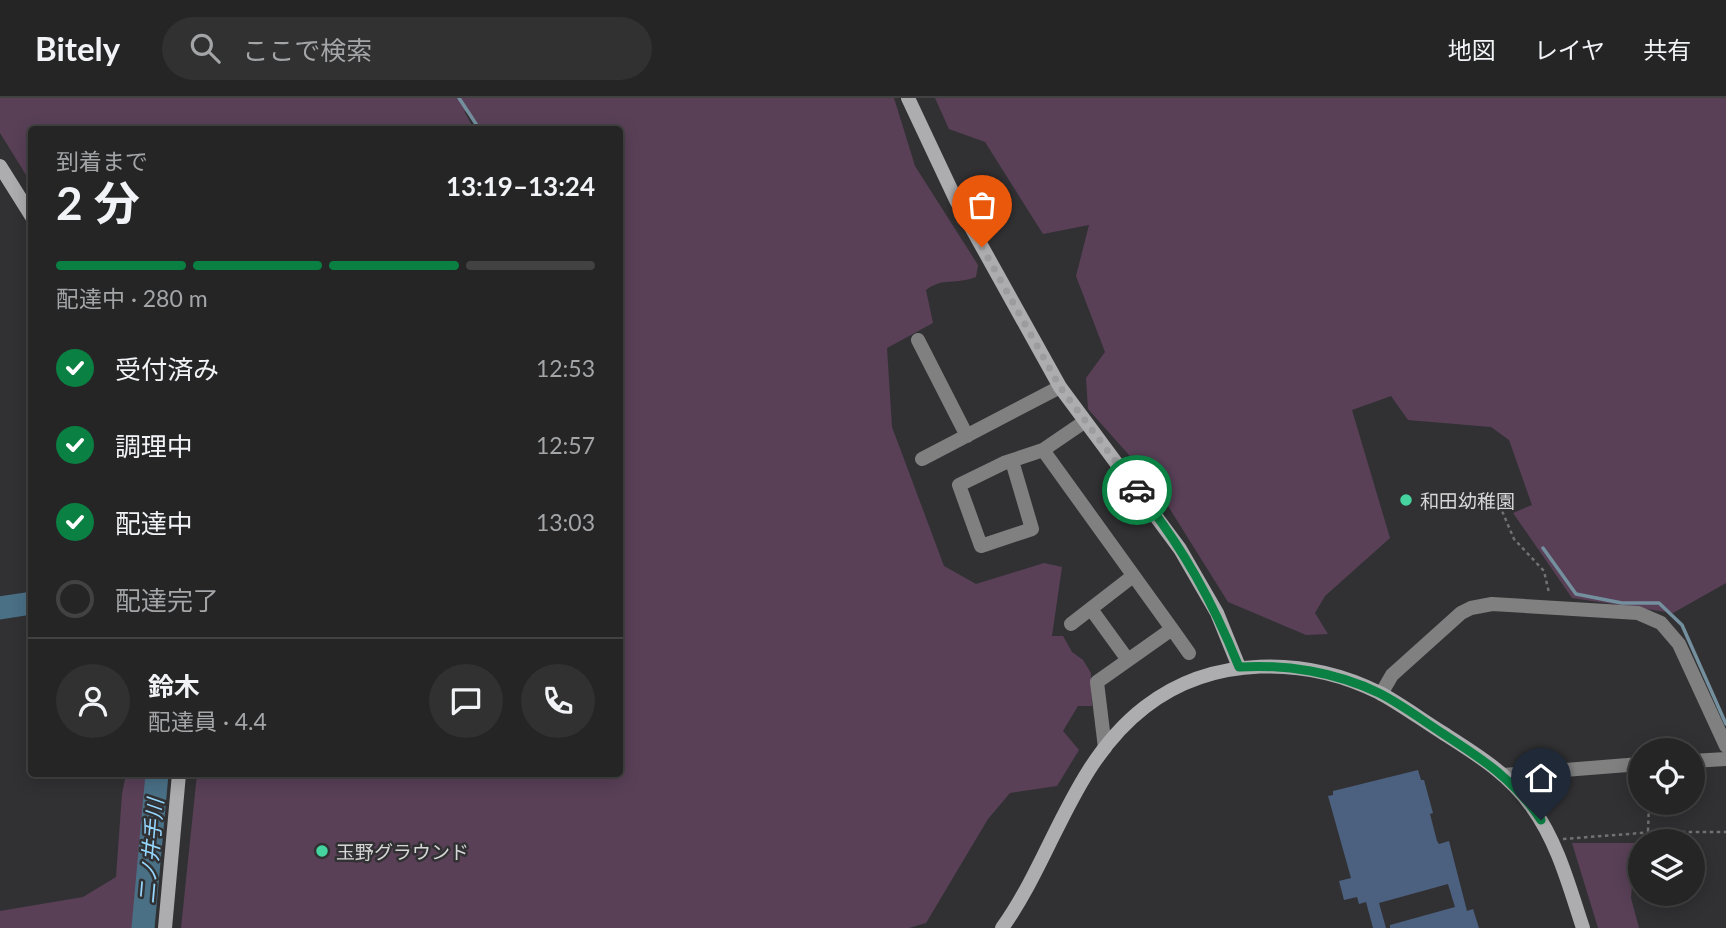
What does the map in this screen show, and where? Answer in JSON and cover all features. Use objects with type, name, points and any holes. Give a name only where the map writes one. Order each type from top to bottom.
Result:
[{"type":"street","points":[[908,98],[956,200],[1060,387],[1180,549],[1217,613],[1239,667]]},
{"type":"street","points":[[0,166],[28,211]]},
{"type":"street","points":[[918,340],[967,436]]},
{"type":"street","points":[[922,459],[1060,387]]},
{"type":"street","points":[[1012,461],[1032,529],[981,547],[959,485],[1012,461],[1044,450],[1084,422]]},
{"type":"street","points":[[1044,450],[1189,653]]},
{"type":"street","points":[[1071,624],[1133,576]]},
{"type":"street","points":[[1381,694],[1392,675],[1461,613],[1471,608],[1492,604],[1638,613],[1661,623],[1679,644],[1726,746]]},
{"type":"street","points":[[1091,609],[1128,660]]},
{"type":"street","points":[[1105,748],[1097,682],[1172,629]]},
{"type":"street","points":[[1002,928],[1025,892],[1078,786],[1105,748],[1143,708],[1164,694],[1213,673],[1239,667],[1268,665],[1355,683],[1381,694],[1490,764],[1531,805],[1553,842],[1583,928]]},
{"type":"street","points":[[1705,760],[1726,759]]},
{"type":"street","points":[[1503,775],[1628,765]]},
{"type":"street","points":[[165,928],[179,777]]},
{"type":"path","points":[[1494,492],[1514,539],[1544,571],[1552,607]]},
{"type":"path","points":[[1705,832],[1726,832]]},
{"type":"path","points":[[1553,842],[1569,837],[1628,833]]},
{"type":"shaded area","points":[[0,98],[894,98],[915,166],[978,265],[976,277],[944,282],[926,290],[933,323],[887,348],[892,427],[944,566],[976,584],[1044,563],[1062,567],[1052,636],[1063,636],[1072,652],[1083,660],[1091,673],[1092,706],[1078,706],[1063,731],[1079,750],[1057,786],[1010,793],[988,819],[926,923],[909,928],[181,928],[197,777],[623,777],[623,126],[475,126],[464,111],[472,126],[28,126],[28,178],[0,133]]},
{"type":"shaded area","points":[[935,98],[1726,98],[1726,583],[1673,613],[1572,598],[1513,513],[1532,505],[1509,440],[1491,427],[1408,420],[1391,396],[1352,410],[1390,538],[1325,596],[1315,613],[1328,634],[1306,635],[1228,602],[1153,482],[1088,409],[1086,378],[1105,352],[1076,276],[1089,225],[1043,234],[985,142],[949,129]]},
{"type":"shaded area","points":[[125,777],[165,777],[149,928],[0,928],[0,911],[83,897],[116,877]]},
{"type":"shaded area","points":[[1572,843],[1628,843],[1628,906],[1633,906],[1639,928],[1598,928]]},
{"type":"building","points":[[1418,770],[1421,780],[1424,780],[1433,813],[1430,814],[1437,841],[1439,844],[1449,841],[1467,911],[1473,909],[1479,928],[1390,928],[1390,925],[1455,907],[1448,884],[1379,903],[1386,928],[1373,928],[1366,902],[1359,904],[1357,897],[1344,900],[1339,881],[1351,878],[1328,796],[1333,795],[1333,791]]},
{"type":"waterway","points":[[459,98],[477,126]]},
{"type":"waterway","points":[[1543,548],[1576,594],[1622,603],[1659,603],[1682,625],[1726,724]]},
{"type":"waterway","name":"二ノ井手川","points":[[0,608],[28,604]]},
{"type":"waterway","name":"二ノ井手川","points":[[143,928],[157,777]]},
{"type":"way so far","points":[[982,247],[1060,387],[1137,490]]},
{"type":"place","name":"和田幼稚園","points":[[1406,500]]},
{"type":"place","name":"玉野グラウンド","points":[[322,851]]},
{"type":"route","points":[[1137,490],[1180,549],[1217,613],[1239,667],[1268,665],[1324,674],[1381,694],[1490,764],[1518,790],[1541,820]]}]
